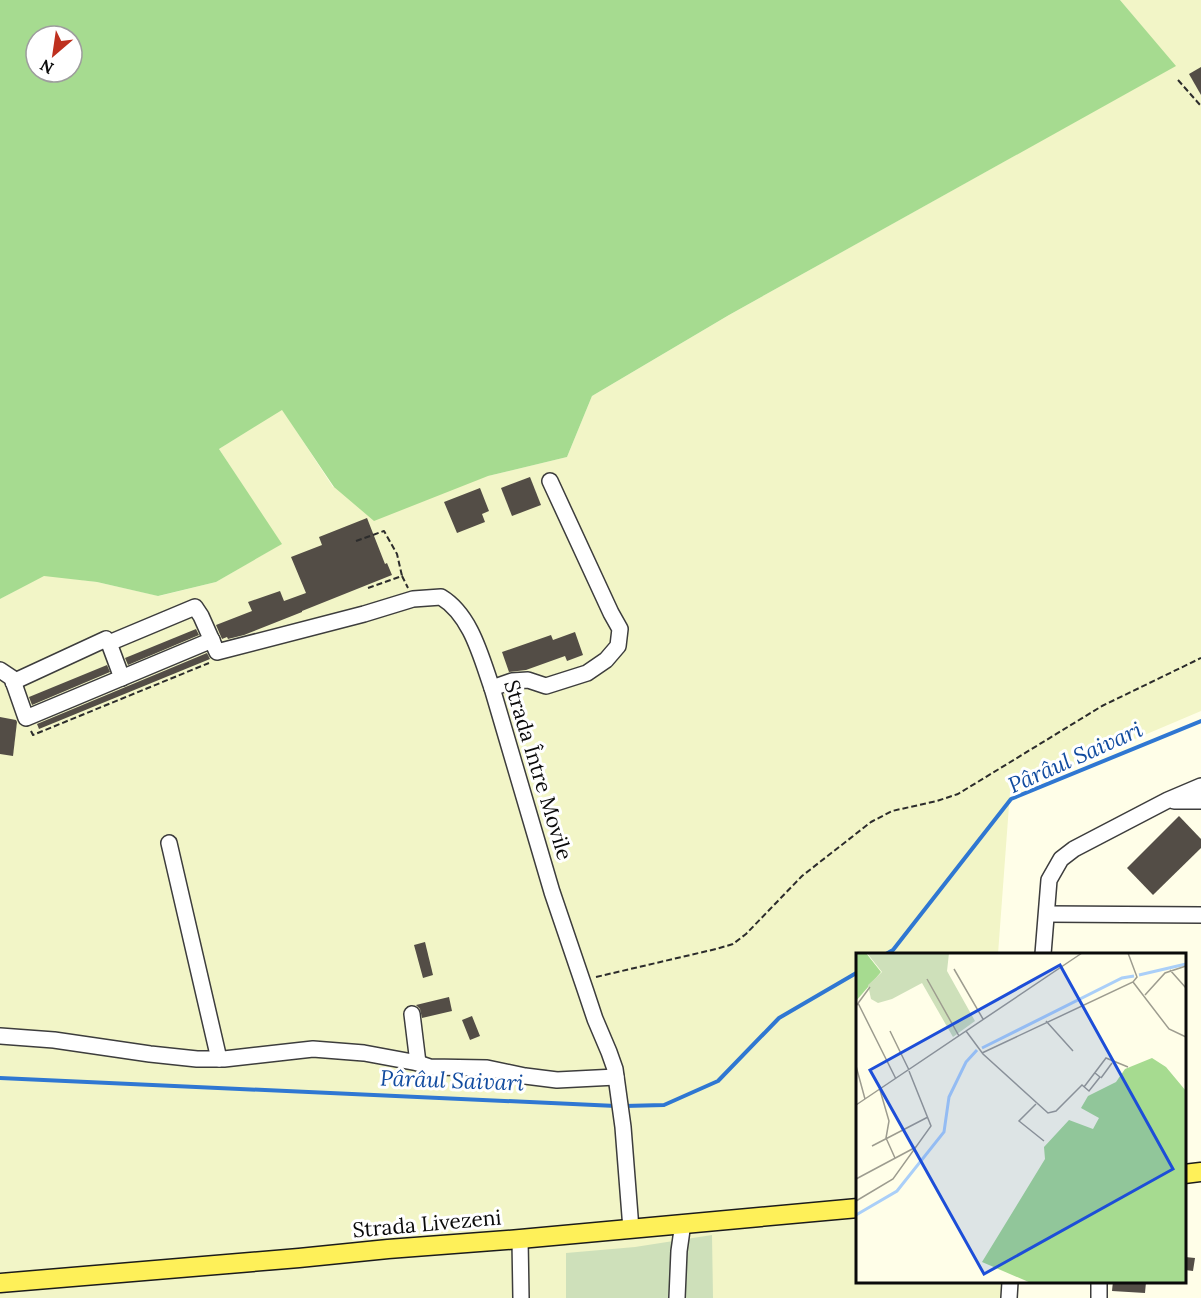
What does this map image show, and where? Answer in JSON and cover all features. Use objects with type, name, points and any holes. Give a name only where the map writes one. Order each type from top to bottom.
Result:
[{"type":"main road","points":[[1186,1174],[1201,1172]]},
{"type":"main road","name":"Strada Livezeni","points":[[0,1283],[856,1208]]},
{"type":"street","points":[[492,687],[512,681],[528,680],[546,686],[587,673],[606,660],[618,646],[620,629],[550,481]]},
{"type":"street","name":"Strada Între Movile","points":[[26,718],[122,678],[215,646],[364,614],[413,599],[441,597],[456,608],[480,654],[492,687],[552,892],[581,980],[609,1052],[617,1085],[623,1127],[631,1229]]},
{"type":"street","points":[[109,643],[195,607],[215,646]]},
{"type":"street","points":[[13,682],[106,639],[122,678]]},
{"type":"street","points":[[0,670],[12,678],[26,718]]},
{"type":"street","points":[[1043,953],[1049,880],[1061,859],[1074,849],[1168,800],[1201,786]]},
{"type":"street","points":[[1168,800],[1201,801]]},
{"type":"street","points":[[169,843],[219,1059]]},
{"type":"street","points":[[1047,914],[1201,915]]},
{"type":"street","points":[[412,1014],[418,1063]]},
{"type":"street","points":[[0,1036],[54,1040],[197,1059],[219,1059],[313,1049],[364,1053],[430,1067],[487,1068],[525,1076],[617,1085]]},
{"type":"street","points":[[677,1298],[683,1223]]},
{"type":"street","points":[[520,1239],[521,1298]]},
{"type":"street","points":[[1009,1298],[1010,1283]]},
{"type":"path","points":[[1178,80],[1201,106]]},
{"type":"path","points":[[356,541],[384,531],[397,554],[402,576],[413,599]]},
{"type":"path","points":[[368,588],[402,576]]},
{"type":"path","points":[[26,718],[33,735],[215,660],[215,646]]},
{"type":"path","points":[[581,980],[717,950],[733,944],[747,934],[802,876],[870,822],[892,811],[958,794],[1102,706],[1201,658]]},
{"type":"green space","points":[[0,0],[1120,0],[1176,66],[729,315],[592,396],[567,457],[488,476],[374,521],[334,487],[282,410],[219,449],[282,544],[216,582],[158,596],[97,582],[44,576],[0,599]]},
{"type":"green space","points":[[1120,0],[1201,0],[1201,711],[1010,792],[998,953],[856,953],[856,1283],[1011,1283],[1010,1298],[0,1298],[0,599],[44,575],[97,582],[159,596],[216,582],[281,544],[219,449],[282,409],[333,487],[488,476],[567,457],[592,396],[729,315],[1175,66]]},
{"type":"green space","points":[[712,1235],[713,1298],[566,1298],[566,1253],[635,1247]]},
{"type":"building","points":[[1201,67],[1201,95],[1189,74]]},
{"type":"building","points":[[530,477],[541,505],[512,516],[501,488]]},
{"type":"building","points":[[480,488],[489,511],[482,514],[485,522],[457,533],[444,502]]},
{"type":"building","points":[[367,518],[385,564],[387,563],[392,575],[244,635],[222,639],[216,625],[252,611],[248,602],[280,591],[284,601],[306,593],[291,557],[322,545],[319,537]]},
{"type":"building","points":[[196,629],[199,635],[128,665],[125,658]]},
{"type":"building","points":[[575,632],[583,655],[567,661],[565,656],[526,670],[509,672],[502,652],[551,635],[553,640]]},
{"type":"building","points":[[207,653],[210,659],[39,729],[37,724]]},
{"type":"building","points":[[107,665],[110,672],[32,705],[29,697]]},
{"type":"building","points":[[0,717],[17,722],[13,756],[0,754]]},
{"type":"building","points":[[1179,816],[1201,839],[1201,848],[1153,895],[1127,868]]},
{"type":"building","points":[[425,942],[433,975],[423,978],[414,945]]},
{"type":"building","points":[[449,997],[452,1011],[422,1018],[420,1009],[416,1005]]},
{"type":"building","points":[[472,1016],[480,1036],[470,1040],[462,1020]]},
{"type":"building","points":[[1186,1257],[1195,1258],[1193,1271],[1186,1270]]},
{"type":"building","points":[[1113,1283],[1146,1283],[1145,1293],[1112,1291]]},
{"type":"waterway","name":"Pârâul Saivari","points":[[888,953],[893,950],[1011,799],[1201,721]]},
{"type":"waterway","name":"Pârâul Saivari","points":[[624,1106],[664,1105],[718,1081],[779,1018],[856,973]]},
{"type":"waterway","name":"Pârâul Saivari","points":[[0,1078],[616,1106]]}]
